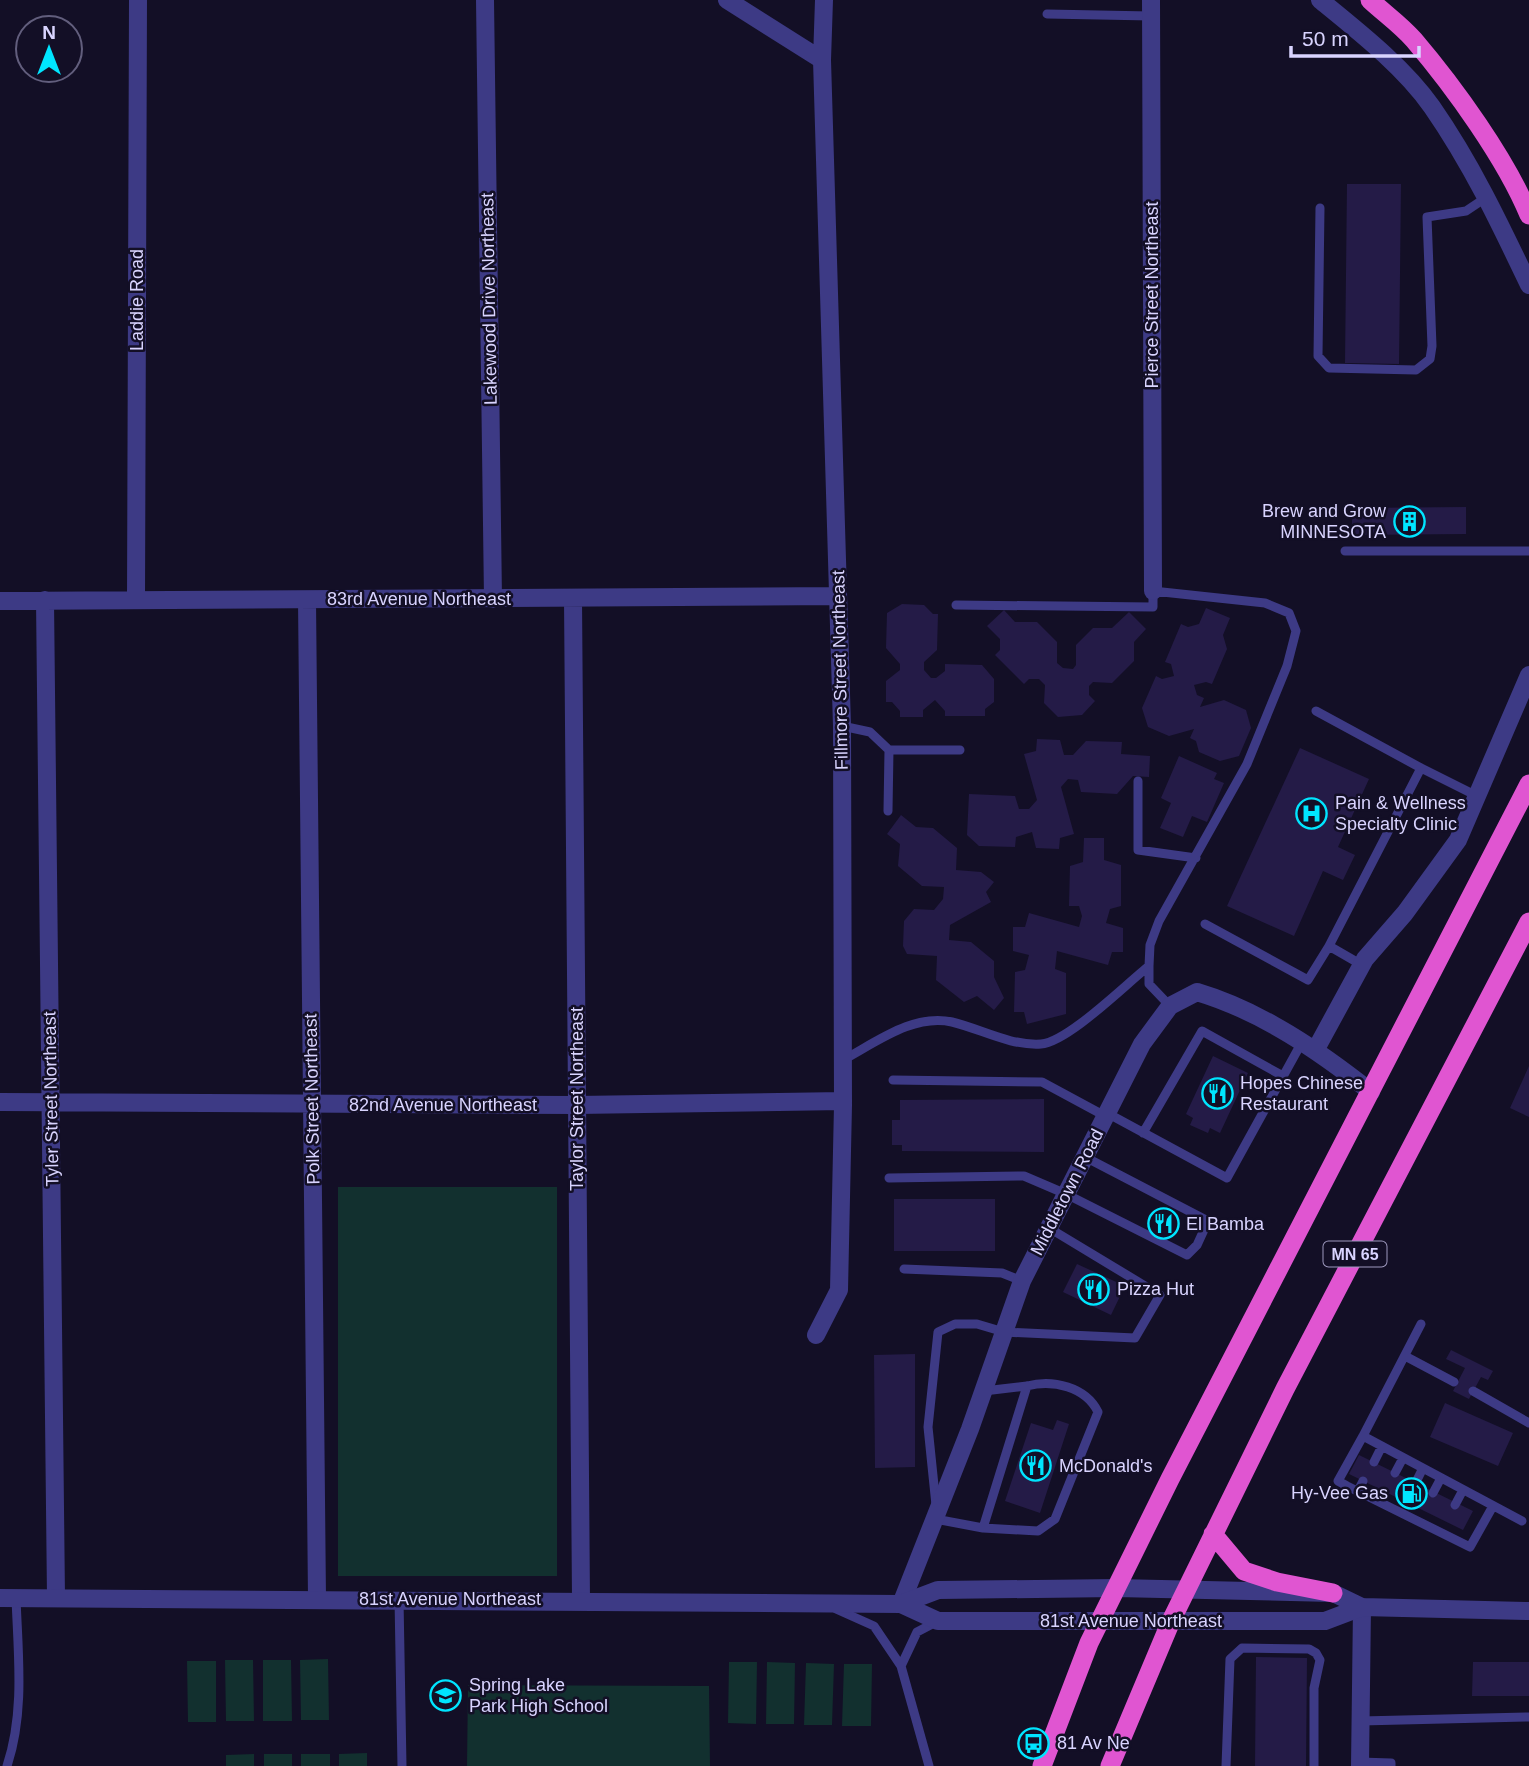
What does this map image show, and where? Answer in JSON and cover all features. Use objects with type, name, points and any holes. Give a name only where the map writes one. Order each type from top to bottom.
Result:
[{"type":"highway","points":[[1370,0],[1413,39],[1471,116],[1521,196],[1529,215]]},
{"type":"highway","points":[[1042,1766],[1100,1621],[1251,1319],[1529,784]]},
{"type":"highway","name":"MN 65","points":[[1110,1766],[1171,1621],[1284,1389],[1529,922]]},
{"type":"highway","points":[[1213,1534],[1244,1571],[1277,1582],[1333,1593]]},
{"type":"street","name":"Laddie Road","points":[[136,600],[138,0]]},
{"type":"street","name":"Lakewood Drive Northeast","points":[[485,0],[492,599]]},
{"type":"street","points":[[727,0],[822,60]]},
{"type":"street","name":"Fillmore Street Northeast","points":[[816,1335],[839,1290],[843,1101],[842,726],[822,60],[824,0]]},
{"type":"street","points":[[1320,0],[1370,41],[1431,105],[1487,197],[1529,285]]},
{"type":"street","name":"Pierce Street Northeast","points":[[1151,8],[1153,591]]},
{"type":"street","name":"83rd Avenue Northeast","points":[[0,601],[838,596]]},
{"type":"street","name":"Taylor Street Northeast","points":[[573,599],[581,1600]]},
{"type":"street","name":"Tyler Street Northeast","points":[[46,600],[56,1598]]},
{"type":"street","name":"Polk Street Northeast","points":[[307,600],[317,1599]]},
{"type":"street","points":[[1309,1046],[1362,965],[1405,913],[1458,840],[1529,675]]},
{"type":"street","points":[[1170,1006],[1197,992],[1220,999],[1309,1046],[1371,1091]]},
{"type":"street","name":"Middletown Road","points":[[901,1604],[936,1517],[1022,1281],[1142,1044],[1170,1006]]},
{"type":"street","name":"82nd Avenue Northeast","points":[[0,1102],[577,1105],[843,1101]]},
{"type":"street","name":"81st Avenue Northeast","points":[[8,1598],[901,1604],[938,1590],[1117,1588],[1333,1593],[1362,1607]]},
{"type":"street","name":"81st Avenue Northeast","points":[[901,1604],[938,1621],[1325,1621],[1362,1607],[1529,1611]]},
{"type":"street","points":[[1360,1764],[1362,1607]]},
{"type":"lane","points":[[1047,13],[1151,8]]},
{"type":"lane","points":[[1320,208],[1318,356],[1329,368],[1416,370],[1430,359],[1432,346],[1427,217],[1466,211],[1487,197]]},
{"type":"lane","points":[[1345,551],[1529,551]]},
{"type":"lane","points":[[956,605],[1153,607],[1153,591],[1265,603],[1289,613],[1296,631],[1287,666],[1247,764],[1160,921],[1150,945],[1149,984],[1170,1006]]},
{"type":"lane","points":[[1316,711],[1478,796]]},
{"type":"lane","points":[[842,726],[870,732],[889,750],[960,750]]},
{"type":"lane","points":[[888,811],[889,750]]},
{"type":"lane","points":[[1205,924],[1308,979],[1329,946],[1421,768]]},
{"type":"lane","points":[[1138,781],[1138,850],[1196,858]]},
{"type":"lane","points":[[1329,946],[1362,965]]},
{"type":"lane","points":[[843,1060],[908,1024],[950,1021],[995,1037],[1042,1044],[1073,1029],[1149,965]]},
{"type":"lane","points":[[1143,1133],[1202,1031],[1283,1076]]},
{"type":"lane","points":[[894,1080],[1042,1082],[1227,1178],[1283,1076],[1309,1046]]},
{"type":"lane","points":[[889,1178],[1024,1176],[1066,1194],[1187,1255],[1197,1245],[1208,1221],[1085,1157]]},
{"type":"lane","points":[[983,1391],[1038,1383],[1067,1386],[1093,1402],[1098,1412],[1055,1519],[1038,1531],[983,1528],[936,1517],[928,1427],[938,1332],[955,1324],[977,1324],[1004,1332],[1135,1338],[1160,1295],[1049,1228]]},
{"type":"lane","points":[[904,1269],[1002,1273],[1022,1281]]},
{"type":"lane","points":[[1422,1324],[1338,1481],[1400,1512],[1420,1517],[1470,1547],[1493,1506]]},
{"type":"lane","points":[[1405,1356],[1454,1382]]},
{"type":"lane","points":[[983,1528],[1027,1386]]},
{"type":"lane","points":[[1473,1391],[1529,1423]]},
{"type":"lane","points":[[1363,1436],[1522,1521]]},
{"type":"lane","points":[[1374,1462],[1382,1446]]},
{"type":"lane","points":[[1395,1473],[1403,1458]]},
{"type":"lane","points":[[1415,1484],[1423,1468]]},
{"type":"lane","points":[[1433,1493],[1441,1478]]},
{"type":"lane","points":[[1357,1491],[1363,1481]]},
{"type":"lane","points":[[1455,1505],[1463,1490]]},
{"type":"lane","points":[[1380,1502],[1385,1492]]},
{"type":"lane","points":[[1400,1512],[1405,1503]]},
{"type":"lane","points":[[7,1766],[15,1742],[19,1681],[8,1598]]},
{"type":"lane","points":[[400,1599],[401,1766]]},
{"type":"lane","points":[[818,1603],[874,1626],[901,1666],[929,1766]]},
{"type":"lane","points":[[901,1666],[908,1644],[917,1632],[938,1621]]},
{"type":"lane","points":[[1226,1766],[1230,1659],[1242,1648],[1309,1649],[1316,1653],[1320,1660],[1314,1688],[1314,1766]]},
{"type":"lane","points":[[1361,1721],[1529,1717]]},
{"type":"lane","points":[[1360,1764],[1391,1763],[1391,1766]]},
{"type":"green space","points":[[338,1187],[557,1187],[557,1576],[338,1576]]},
{"type":"green space","points":[[328,1659],[329,1720],[301,1720],[300,1660]]},
{"type":"green space","points":[[225,1660],[253,1660],[254,1721],[226,1721]]},
{"type":"green space","points":[[263,1660],[291,1660],[292,1721],[263,1721]]},
{"type":"green space","points":[[187,1661],[216,1661],[216,1722],[188,1722]]},
{"type":"green space","points":[[729,1662],[757,1662],[756,1724],[728,1723]]},
{"type":"green space","points":[[767,1662],[795,1663],[794,1724],[766,1724]]},
{"type":"green space","points":[[806,1663],[834,1664],[832,1725],[804,1725]]},
{"type":"green space","points":[[844,1664],[872,1664],[871,1726],[842,1726]]},
{"type":"green space","points":[[468,1685],[709,1686],[710,1766],[467,1766]]},
{"type":"green space","points":[[367,1753],[367,1766],[339,1766],[339,1754]]},
{"type":"green space","points":[[254,1754],[254,1766],[226,1766],[226,1755]]},
{"type":"green space","points":[[264,1754],[292,1754],[292,1766],[264,1766]]},
{"type":"green space","points":[[301,1754],[330,1754],[330,1766],[301,1766]]},
{"type":"building","points":[[1347,184],[1401,184],[1399,364],[1345,363]]},
{"type":"building","name":"Brew and Grow MINNESOTA","points":[[1466,507],[1466,534],[1352,535],[1352,508]]},
{"type":"building","points":[[902,604],[924,605],[933,614],[938,614],[937,650],[924,662],[924,670],[931,678],[936,678],[945,671],[945,664],[982,665],[994,679],[994,702],[985,709],[985,716],[945,716],[945,711],[935,700],[923,710],[923,717],[900,717],[900,711],[892,702],[886,702],[886,681],[900,670],[900,664],[886,648],[887,613]]},
{"type":"building","points":[[1206,608],[1230,618],[1223,635],[1227,649],[1212,684],[1206,682],[1194,685],[1197,695],[1204,698],[1200,707],[1224,700],[1246,710],[1251,728],[1239,756],[1220,761],[1199,752],[1196,741],[1190,738],[1194,729],[1169,736],[1148,727],[1142,708],[1156,676],[1162,679],[1174,676],[1171,664],[1165,662],[1181,624],[1188,627],[1199,624]]},
{"type":"building","points":[[1004,610],[1015,622],[1037,622],[1057,642],[1057,663],[1063,668],[1073,669],[1076,665],[1076,645],[1093,628],[1112,628],[1129,612],[1146,629],[1134,642],[1134,661],[1112,683],[1093,682],[1089,686],[1089,695],[1095,701],[1082,715],[1058,717],[1044,703],[1045,685],[1039,679],[1029,679],[1024,684],[995,655],[1000,650],[1000,639],[987,626]]},
{"type":"building","points":[[1037,739],[1060,740],[1064,755],[1073,755],[1086,741],[1122,742],[1121,754],[1150,756],[1149,777],[1133,776],[1117,794],[1081,792],[1078,780],[1068,779],[1061,787],[1074,834],[1060,838],[1059,849],[1036,848],[1032,832],[1016,837],[1015,847],[979,846],[967,835],[969,794],[1015,796],[1019,809],[1029,809],[1037,800],[1024,754],[1036,751]]},
{"type":"building","name":"Pain & Wellness Specialty Clinic","points":[[1300,748],[1369,779],[1338,847],[1355,855],[1343,880],[1323,871],[1294,936],[1227,906]]},
{"type":"building","points":[[1179,756],[1217,773],[1214,779],[1224,783],[1207,822],[1192,816],[1183,837],[1160,828],[1171,803],[1161,798]]},
{"type":"building","points":[[901,815],[916,827],[933,828],[957,848],[956,870],[981,872],[994,882],[986,892],[991,902],[950,925],[949,940],[971,942],[994,961],[994,977],[1004,998],[994,1010],[977,996],[964,1002],[936,980],[937,956],[907,954],[903,946],[904,921],[914,909],[934,910],[943,899],[944,887],[922,886],[898,866],[900,844],[887,834]]},
{"type":"building","points":[[1084,838],[1104,838],[1104,860],[1121,865],[1121,906],[1110,909],[1106,923],[1123,928],[1123,952],[1112,952],[1108,965],[1057,951],[1055,969],[1066,973],[1066,1014],[1027,1024],[1024,1012],[1014,1012],[1015,972],[1025,970],[1029,955],[1013,951],[1013,927],[1025,927],[1029,913],[1079,927],[1082,916],[1079,906],[1069,906],[1070,866],[1083,862]]},
{"type":"building","name":"Hopes Chinese Restaurant","points":[[1213,1056],[1248,1073],[1220,1133],[1210,1128],[1208,1133],[1190,1125],[1193,1118],[1186,1114]]},
{"type":"building","points":[[1529,1066],[1529,1117],[1510,1108]]},
{"type":"building","points":[[1044,1099],[1044,1152],[902,1151],[902,1145],[892,1145],[892,1120],[900,1120],[900,1100]]},
{"type":"building","points":[[894,1199],[995,1199],[995,1251],[894,1251]]},
{"type":"building","name":"El Bamba","points":[[1154,1210],[1179,1220],[1171,1238],[1147,1227]]},
{"type":"building","name":"Pizza Hut","points":[[1077,1264],[1125,1286],[1111,1315],[1063,1292]]},
{"type":"building","points":[[1451,1350],[1493,1371],[1488,1380],[1481,1377],[1469,1399],[1453,1391],[1465,1368],[1446,1359]]},
{"type":"building","points":[[915,1354],[915,1467],[875,1468],[874,1355]]},
{"type":"building","points":[[1445,1403],[1513,1433],[1498,1466],[1430,1437]]},
{"type":"building","name":"McDonald's","points":[[1057,1420],[1069,1424],[1040,1513],[1005,1501],[1031,1423],[1053,1430]]},
{"type":"building","name":"Hy-Vee Gas","points":[[1359,1455],[1473,1511],[1463,1530],[1349,1474]]},
{"type":"building","points":[[1256,1657],[1307,1658],[1306,1766],[1255,1766]]},
{"type":"building","points":[[1473,1662],[1529,1662],[1529,1696],[1472,1696]]},
{"type":"place","name":"Brew and Grow MINNESOTA","points":[[1409,521]]},
{"type":"place","name":"Pain & Wellness Specialty Clinic","points":[[1312,813]]},
{"type":"place","name":"Hopes Chinese Restaurant","points":[[1217,1093]]},
{"type":"place","name":"El Bamba","points":[[1163,1224]]},
{"type":"place","name":"Pizza Hut","points":[[1094,1289]]},
{"type":"place","name":"McDonald's","points":[[1036,1466]]},
{"type":"place","name":"Hy-Vee Gas","points":[[1411,1493]]},
{"type":"place","name":"Spring Lake Park High School","points":[[446,1695]]},
{"type":"place","name":"81 Av Ne","points":[[1034,1743]]}]
